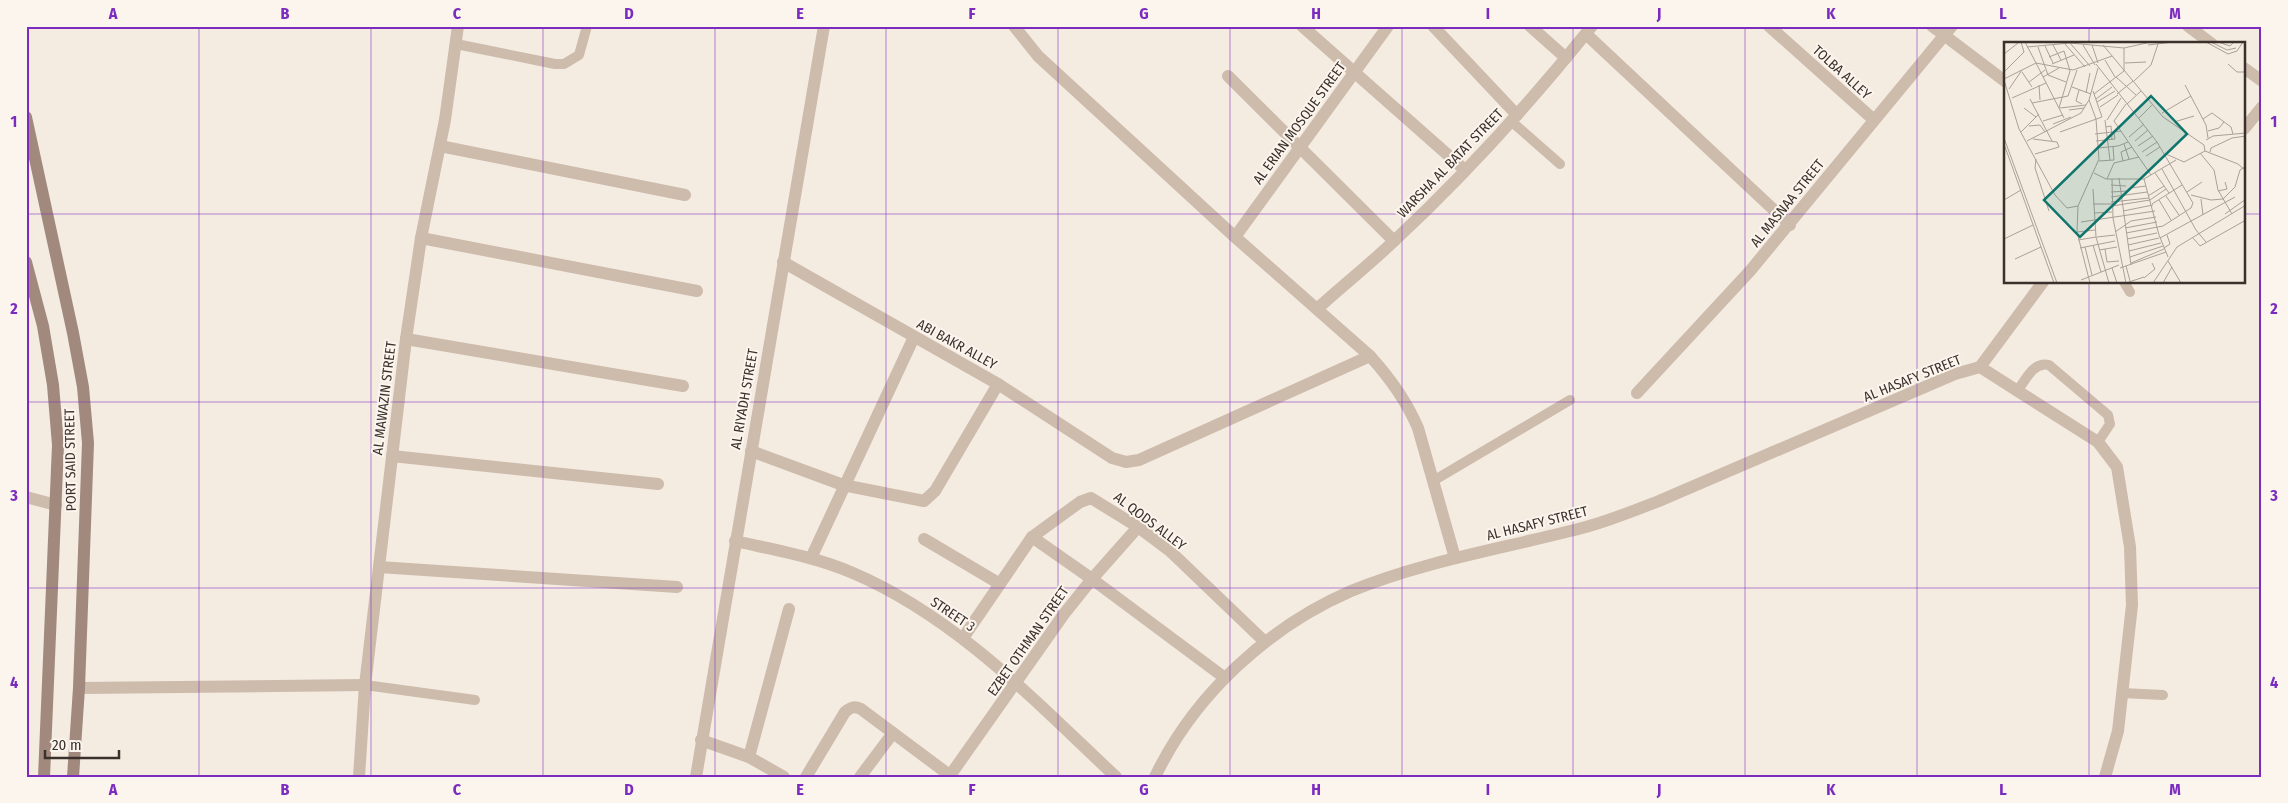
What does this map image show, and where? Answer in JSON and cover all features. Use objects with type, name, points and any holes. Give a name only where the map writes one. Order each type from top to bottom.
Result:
[{"type":"main road","name":"PORT SAID STREET","points":[[26,118],[73,333],[83,387],[88,443],[80,688],[73,777]]},
{"type":"main road","name":"PORT SAID STREET","points":[[27,266],[44,326],[53,385],[58,445],[44,777]]},
{"type":"street","name":"AL MAWAZIN STREET","points":[[359,777],[364,685],[406,339],[421,238],[440,146],[458,26]]},
{"type":"street","name":"AL RIYADH STREET","points":[[696,777],[824,26]]},
{"type":"street","points":[[1014,26],[1038,56],[1235,237],[1370,356],[1398,389],[1418,428],[1455,558]]},
{"type":"street","points":[[1302,26],[1465,170]]},
{"type":"street","name":"AL ERIAN MOSQUE STREET","points":[[1235,237],[1388,26]]},
{"type":"street","points":[[1433,26],[1514,118]]},
{"type":"street","points":[[1530,26],[1566,58]]},
{"type":"street","name":"TOLBA ALLEY","points":[[1769,26],[1874,120]]},
{"type":"street","points":[[1932,26],[1948,31],[2004,80]]},
{"type":"street","points":[[2188,26],[2209,42]]},
{"type":"street","points":[[1589,30],[1790,224]]},
{"type":"street","name":"WARSHA AL BATAT STREET","points":[[1317,309],[1394,241],[1465,170],[1514,118],[1589,30]]},
{"type":"street","name":"AL MASNAA STREET","points":[[1637,393],[1750,271],[1948,31]]},
{"type":"street","points":[[2246,69],[2262,81]]},
{"type":"street","points":[[1228,76],[1394,241]]},
{"type":"street","points":[[2246,127],[2262,107]]},
{"type":"street","points":[[440,146],[686,195]]},
{"type":"street","points":[[421,238],[697,291]]},
{"type":"street","name":"ABI BAKR ALLEY","points":[[783,262],[998,384],[1112,458],[1126,462],[1139,460],[1370,356]]},
{"type":"street","points":[[2042,284],[1980,367],[2098,442],[2117,467],[2130,547],[2132,605],[2118,731],[2105,777]]},
{"type":"street","points":[[810,558],[914,337]]},
{"type":"street","points":[[406,339],[683,386]]},
{"type":"street","name":"AL HASAFY STREET","points":[[1155,777],[1189,719],[1225,678],[1265,642],[1319,607],[1352,591],[1455,558],[1610,520],[1676,494],[1955,374],[1980,367]]},
{"type":"street","points":[[751,451],[843,485],[924,501],[929,498],[998,384]]},
{"type":"street","points":[[392,456],[658,484]]},
{"type":"street","points":[[26,497],[56,505]]},
{"type":"street","name":"AL QODS ALLEY","points":[[963,638],[1032,538],[1080,502],[1090,498],[1097,500],[1170,552],[1265,642]]},
{"type":"street","name":"EZBET OTHMAN STREET","points":[[951,776],[1064,614],[1092,579],[1138,528]]},
{"type":"street","points":[[1032,538],[1092,579],[1225,678]]},
{"type":"street","points":[[924,539],[1000,584]]},
{"type":"street","name":"STREET 3","points":[[736,542],[810,558],[853,573],[904,600],[963,638],[1017,684],[1116,777]]},
{"type":"street","points":[[379,566],[677,587]]},
{"type":"street","points":[[749,757],[789,609]]},
{"type":"street","points":[[80,688],[364,685]]},
{"type":"street","points":[[806,777],[845,712],[851,708],[861,709],[951,776]]},
{"type":"street","points":[[860,777],[894,733]]},
{"type":"street","points":[[701,740],[749,757],[784,777]]},
{"type":"lane","points":[[456,44],[555,64],[564,64],[572,61],[579,55],[587,26]]},
{"type":"lane","points":[[1514,118],[1560,164]]},
{"type":"lane","points":[[2125,284],[2130,292]]},
{"type":"lane","points":[[2018,390],[2035,367],[2044,364],[2049,365],[2108,415],[2110,424],[2098,442]]},
{"type":"lane","points":[[1433,481],[1570,400]]},
{"type":"lane","points":[[364,685],[475,700]]},
{"type":"lane","points":[[2122,693],[2163,695]]}]
